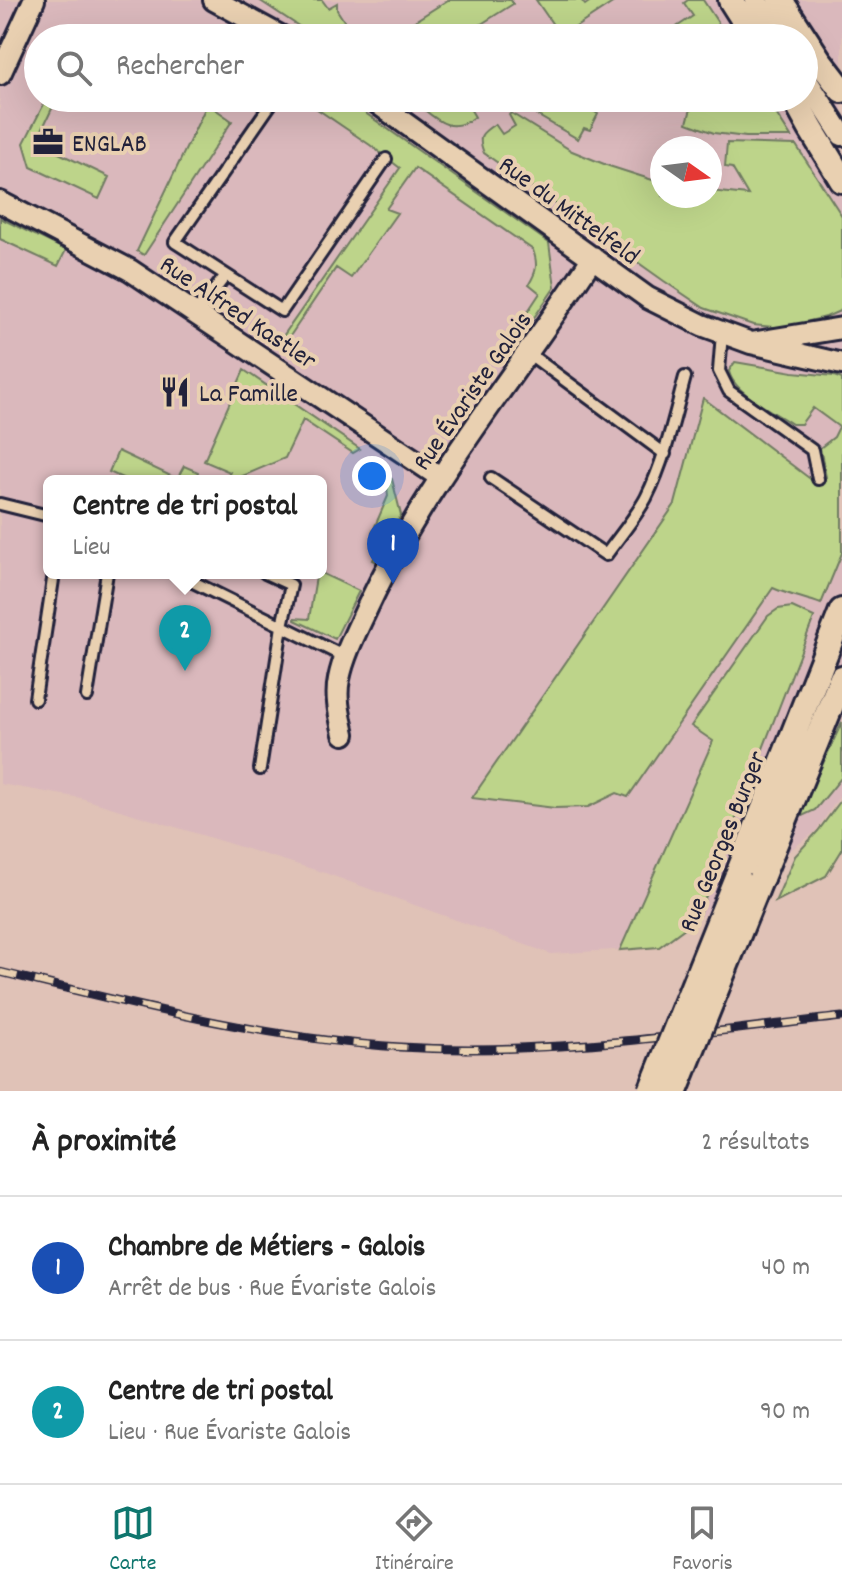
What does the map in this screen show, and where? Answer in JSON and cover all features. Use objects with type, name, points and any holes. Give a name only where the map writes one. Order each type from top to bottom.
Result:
[{"type":"street","points":[[0,74],[34,0]]},
{"type":"street","points":[[214,0],[258,24]]},
{"type":"street","points":[[731,0],[746,24]]},
{"type":"street","points":[[756,0],[771,24]]},
{"type":"street","points":[[780,0],[796,24]]},
{"type":"street","points":[[818,58],[842,90]]},
{"type":"street","points":[[818,98],[842,135]]},
{"type":"street","name":"Rue du Mittelfeld","points":[[390,112],[648,298],[702,325],[751,343],[842,364]]},
{"type":"street","points":[[802,112],[842,180]]},
{"type":"street","name":"Rue Alfred Kastler","points":[[0,202],[130,270],[440,477]]},
{"type":"street","name":"Rue Évariste Galois","points":[[344,734],[337,700],[338,681],[345,657],[376,590],[440,477],[593,257]]},
{"type":"street","name":"Rue du Mittelfeld","points":[[751,343],[842,328]]},
{"type":"street","name":"Rue Georges Burger","points":[[675,1091],[842,611]]},
{"type":"street","name":"Rue Georges Burger","points":[[651,1091],[842,678]]},
{"type":"lane","points":[[265,112],[175,242],[282,311],[386,159]]},
{"type":"lane","points":[[196,314],[226,275]]},
{"type":"lane","points":[[722,333],[719,371],[729,391],[812,450],[818,479]]},
{"type":"lane","points":[[528,353],[665,454]]},
{"type":"lane","points":[[491,478],[606,555],[644,502],[665,454],[685,377]]},
{"type":"lane","points":[[0,504],[43,515]]},
{"type":"lane","points":[[35,699],[53,579]]},
{"type":"lane","points":[[87,696],[106,579]]},
{"type":"lane","points":[[187,579],[345,657]]},
{"type":"lane","points":[[260,769],[291,585],[278,579]]},
{"type":"shaded area","points":[[0,0],[842,0],[842,793],[815,832],[659,947],[551,954],[325,873],[81,798],[0,784]]},
{"type":"green space","points":[[259,0],[322,0],[328,8],[337,3],[337,10],[346,24],[296,24]]},
{"type":"green space","points":[[448,0],[511,0],[513,4],[481,24],[410,24]]},
{"type":"green space","points":[[536,0],[581,0],[585,5],[592,0],[617,0],[580,24],[552,24]]},
{"type":"green space","points":[[703,0],[719,24],[681,24],[693,16],[684,3]]},
{"type":"green space","points":[[40,112],[50,112],[40,134],[46,142],[44,146],[109,177],[99,199],[31,167],[24,143]]},
{"type":"green space","points":[[203,112],[219,112],[232,121],[144,255],[137,251]]},
{"type":"green space","points":[[322,112],[364,112],[549,243],[555,287],[520,338],[516,340],[511,337],[540,293],[529,284],[536,267],[533,250],[415,168],[386,209],[397,213],[351,278],[336,268],[284,345],[279,342],[400,168]]},
{"type":"green space","points":[[427,112],[472,112],[475,117],[456,125]]},
{"type":"green space","points":[[533,112],[598,114],[590,130],[584,128],[578,139]]},
{"type":"green space","points":[[690,112],[775,112],[791,137],[714,133],[687,123]]},
{"type":"green space","points":[[511,113],[572,151],[650,179],[650,208],[722,208],[722,192],[748,195],[732,168],[725,167],[727,143],[796,145],[842,216],[842,310],[809,321],[808,326],[784,328],[753,325],[704,308],[484,153],[481,139],[484,133],[495,124],[502,134],[515,126],[509,115]]},
{"type":"green space","points":[[0,218],[66,250],[58,266],[0,239]]},
{"type":"green space","points":[[735,362],[842,379],[842,553],[821,604],[773,588],[628,797],[617,793],[588,807],[555,808],[472,798],[675,504],[703,398],[813,481],[826,477],[820,448],[834,437],[839,427],[813,408],[801,424],[792,424],[738,386],[729,371]]},
{"type":"green space","points":[[244,370],[360,449],[353,453],[303,420],[285,458],[245,475],[228,475],[230,472],[204,461]]},
{"type":"green space","points":[[118,451],[169,475],[116,475],[109,472]]},
{"type":"green space","points":[[184,466],[198,472],[197,475],[179,475]]},
{"type":"green space","points":[[386,475],[392,479],[401,515],[377,562],[373,560],[383,539],[372,533],[388,496]]},
{"type":"green space","points":[[327,576],[359,591],[335,639],[295,618],[309,619],[316,579],[327,579]]},
{"type":"green space","points":[[792,607],[814,617],[697,919],[659,947],[620,950],[713,741],[691,726],[768,616],[778,609]]},
{"type":"green space","points":[[842,722],[842,777],[815,810],[798,818]]},
{"type":"green space","points":[[842,799],[842,850],[826,876],[775,902],[795,856]]},
{"type":"railway","points":[[0,972],[248,1028],[400,1047],[566,1046],[842,1017]]},
{"type":"place","name":"ENGLAB","points":[[48,142]]},
{"type":"place","name":"La Famille","points":[[175,392]]},
{"type":"place","name":"Chambre de Métiers - Galois","points":[[393,584]]},
{"type":"place","name":"Centre de tri postal","points":[[185,671]]}]
